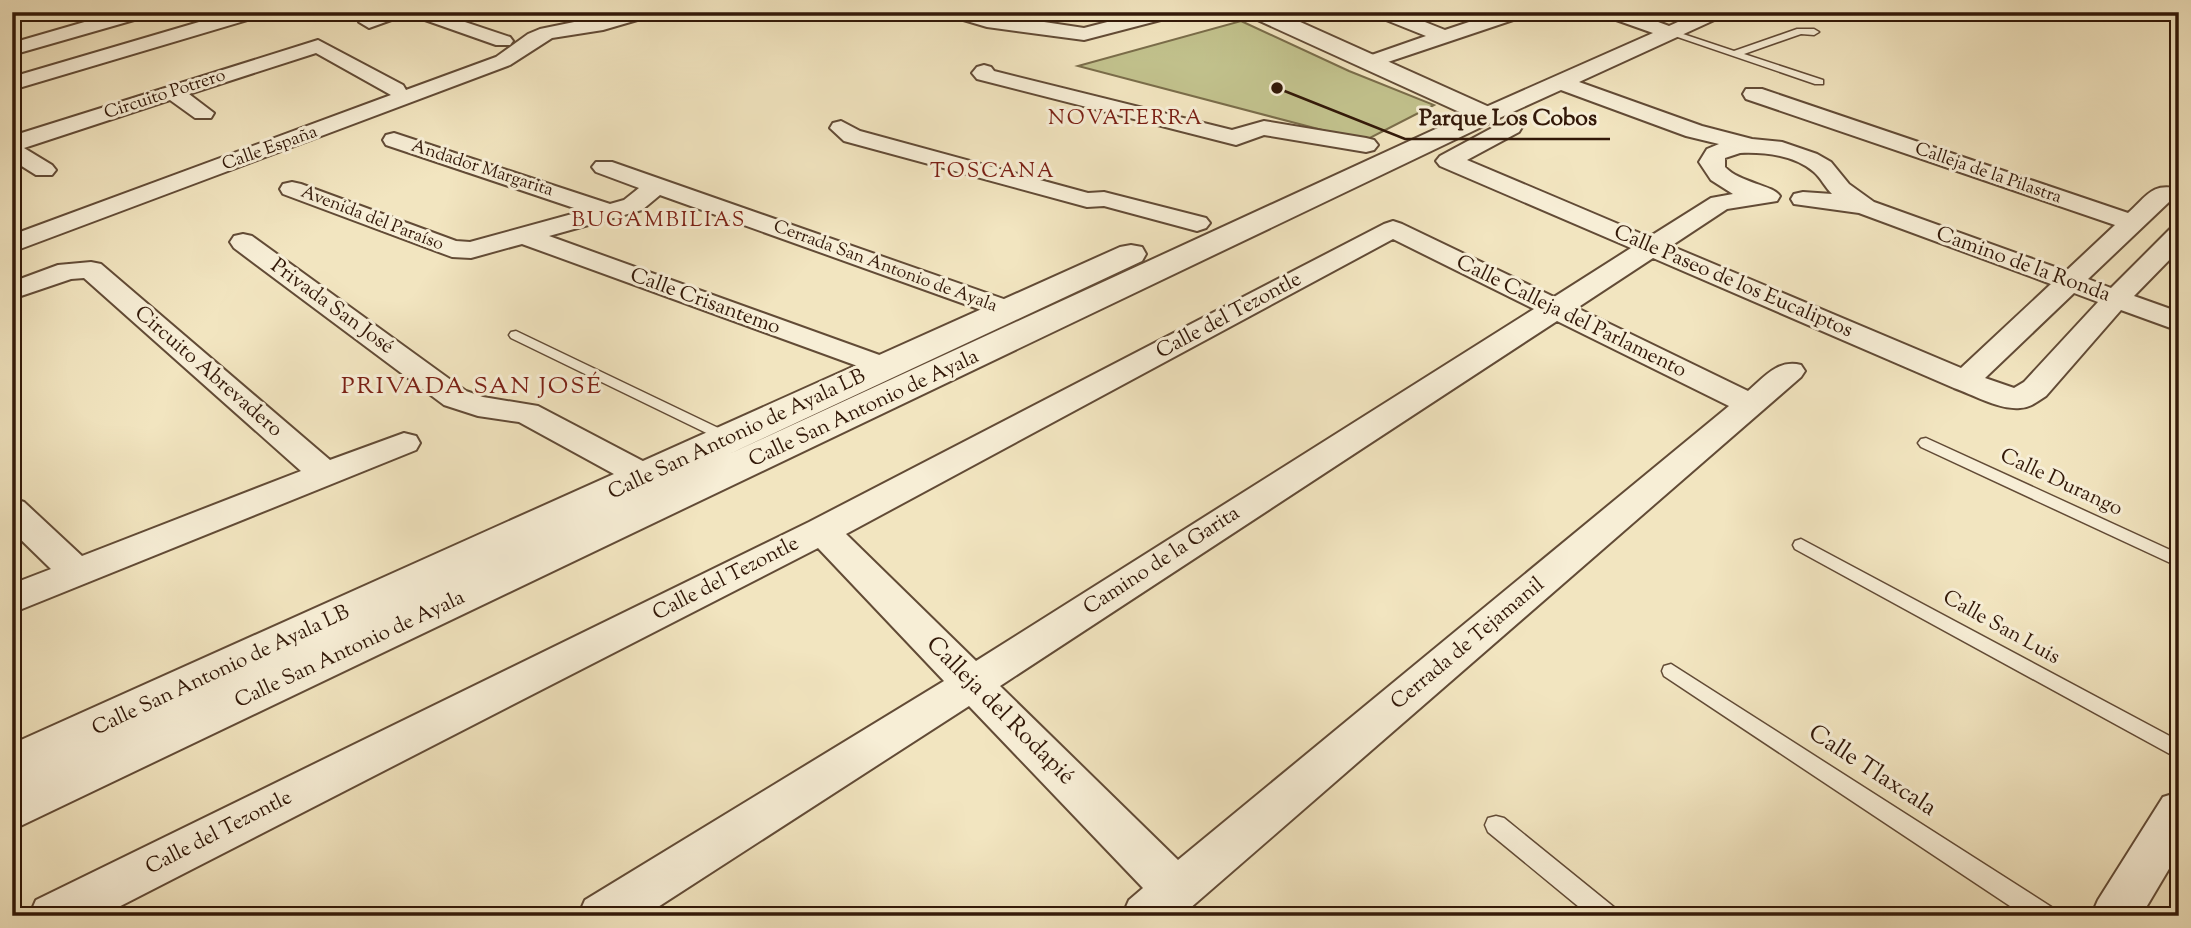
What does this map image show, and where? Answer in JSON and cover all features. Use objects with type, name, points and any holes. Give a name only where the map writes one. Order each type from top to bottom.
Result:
[{"type":"street","points":[[12,48],[141,12]]},
{"type":"street","points":[[12,84],[254,12]]},
{"type":"street","points":[[369,22],[400,12]]},
{"type":"street","points":[[416,12],[522,40],[603,24],[644,12]]},
{"type":"street","points":[[435,19],[456,12]]},
{"type":"street","points":[[522,40],[583,12]]},
{"type":"street","points":[[972,15],[1019,12]]},
{"type":"street","points":[[972,15],[1084,34],[1169,12]]},
{"type":"street","points":[[1259,12],[1370,62],[1486,109]]},
{"type":"street","points":[[1383,12],[1445,37]]},
{"type":"street","points":[[1612,12],[1671,33]]},
{"type":"street","points":[[1616,33],[1662,12]]},
{"type":"street","name":"Calle San Antonio de Ayala","points":[[12,808],[540,543],[1248,214],[1486,109],[1533,94],[1716,12]]},
{"type":"street","points":[[1370,62],[1510,13]]},
{"type":"street","points":[[174,18],[198,29]]},
{"type":"street","name":"Calle España","points":[[12,244],[56,221],[395,90],[479,62],[522,40]]},
{"type":"street","name":"Calle España","points":[[12,229],[56,221],[503,61],[522,40]]},
{"type":"street","name":"Circuito Potrero","points":[[12,144],[318,46],[395,90]]},
{"type":"street","points":[[1617,81],[1604,90],[1676,116],[1678,120],[1672,123]]},
{"type":"street","name":"Camino de la Ronda","points":[[1560,82],[1727,141],[1765,147],[1822,162],[1847,194],[1868,208]]},
{"type":"street","points":[[173,93],[203,113]]},
{"type":"street","points":[[1563,105],[1588,93]]},
{"type":"street","points":[[1533,94],[1673,145],[1698,157],[1718,183]]},
{"type":"street","name":"Calleja de la Pilastra","points":[[1754,94],[2134,223]]},
{"type":"street","points":[[1085,96],[1237,138],[1245,132],[1264,128],[1367,145]]},
{"type":"street","name":"Calle San Antonio de Ayala LB","points":[[12,767],[540,543],[646,477],[730,439],[798,424],[885,367],[1188,228],[1248,214],[1367,145],[1486,109]]},
{"type":"street","name":"Calle Paseo de los Eucaliptos","points":[[1486,109],[1459,155],[1973,374],[2000,395],[2019,399],[2035,389],[2116,299]]},
{"type":"street","points":[[1803,199],[1826,193],[1832,187],[1822,162],[1841,124]]},
{"type":"street","points":[[841,128],[852,136],[1087,200],[1094,208],[1188,228]]},
{"type":"street","name":"Andador Margarita","points":[[394,140],[610,212]]},
{"type":"street","name":"Camino de la Ronda","points":[[1718,183],[1711,162],[1715,154],[1740,146],[1765,147]]},
{"type":"street","points":[[12,150],[44,170]]},
{"type":"street","name":"Cerrada San Antonio de Ayala","points":[[604,167],[1008,310]]},
{"type":"street","name":"Camino de la Garita","points":[[602,916],[973,683],[1662,241],[1718,183],[1768,196]]},
{"type":"street","points":[[524,236],[610,212],[642,200],[655,185]]},
{"type":"street","name":"Avenida del Paraíso","points":[[292,189],[452,249],[471,250],[524,236]]},
{"type":"street","points":[[1973,374],[2165,193],[2179,197]]},
{"type":"street","name":"Camino de la Ronda","points":[[1768,196],[1824,199],[1868,208],[2179,322]]},
{"type":"street","name":"Calle Calleja del Parlamento","points":[[1393,229],[1750,404]]},
{"type":"street","name":"Calle del Tezontle","points":[[53,916],[822,530],[1393,229]]},
{"type":"street","points":[[2116,299],[2179,235]]},
{"type":"street","name":"Calle Crisantemo","points":[[524,236],[885,367]]},
{"type":"street","name":"Privada San José","points":[[243,242],[455,398],[478,406],[527,413],[646,477]]},
{"type":"street","name":"Circuito Abrevadero","points":[[12,290],[68,271],[91,270],[326,474]]},
{"type":"street","name":"Cerrada de Tejamanil","points":[[1146,916],[1790,371]]},
{"type":"street","points":[[12,599],[404,443]]},
{"type":"street","points":[[12,510],[77,573]]},
{"type":"street","name":"Calleja del Rodapié","points":[[822,530],[1177,891]]},
{"type":"street","points":[[2115,916],[2179,811]]},
{"type":"lane","points":[[1734,54],[1800,31],[1814,32]]},
{"type":"lane","points":[[1671,33],[1819,82]]},
{"type":"lane","points":[[516,335],[730,439]]},
{"type":"lane","name":"Calle Durango","points":[[1926,443],[2179,561]]},
{"type":"lane","name":"Calle San Luis","points":[[1801,545],[2179,751]]},
{"type":"lane","name":"Calle Tlaxcala","points":[[1671,671],[2045,916]]},
{"type":"lane","points":[[1496,825],[1607,916]]},
{"type":"green space","points":[[1241,21],[1349,71],[1434,105],[1364,141],[1078,66]]},
{"type":"place","name":"Parque Los Cobos","points":[[1277,88]]},
{"type":"district","name":"NOVATERRA","points":[[1126,119]]},
{"type":"district","name":"TOSCANA","points":[[993,172]]},
{"type":"district","name":"BUGAMBILIAS","points":[[659,221]]},
{"type":"district","name":"PRIVADA SAN JOSÉ","points":[[472,387]]}]
